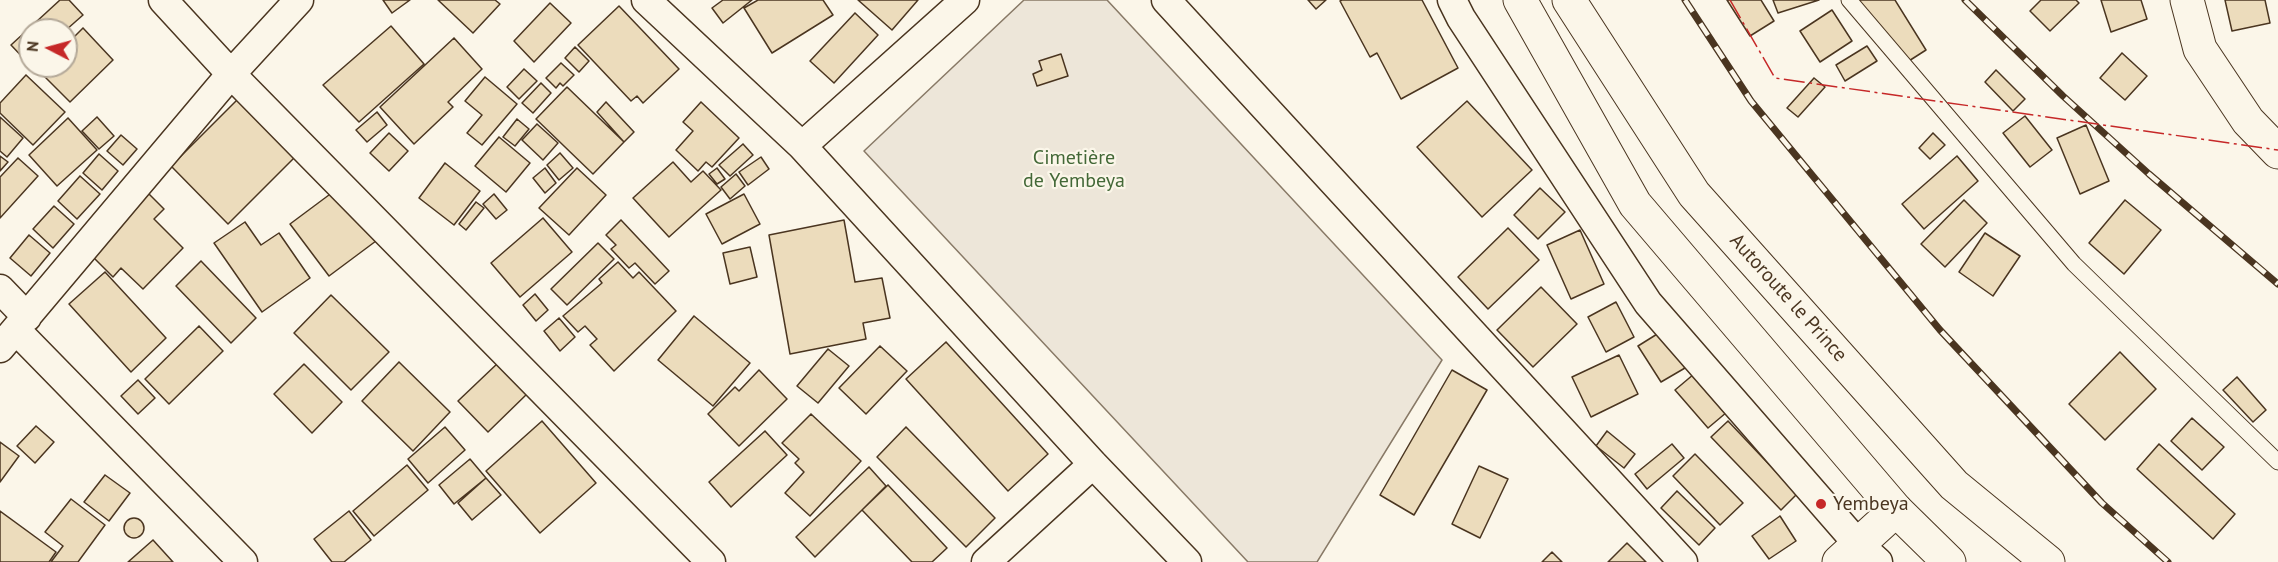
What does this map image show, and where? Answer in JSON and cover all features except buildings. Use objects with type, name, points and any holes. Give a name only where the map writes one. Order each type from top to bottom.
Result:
[{"type":"main road","points":[[1520,0],[1635,204],[1896,510],[1949,562]]},
{"type":"main road","name":"Autoroute le Prince","points":[[1569,0],[1694,194],[1954,485],[2048,562]]},
{"type":"main road","points":[[2187,0],[2200,49],[2248,121],[2278,152]]},
{"type":"main road","points":[[1858,556],[1896,510]]},
{"type":"street","points":[[163,0],[231,74],[711,562]]},
{"type":"street","points":[[14,332],[231,74],[299,0]]},
{"type":"street","points":[[645,0],[802,146],[1093,464],[1187,562]]},
{"type":"street","points":[[802,146],[965,0]]},
{"type":"street","points":[[1166,0],[1683,562]]},
{"type":"street","points":[[1452,0],[1461,18],[1648,303],[1858,556]]},
{"type":"street","points":[[0,289],[14,332],[243,562]]},
{"type":"street","points":[[986,562],[1093,464]]},
{"type":"lane","points":[[1849,0],[2074,264],[2278,462]]},
{"type":"green space","name":"Cimetière de Yembeya","points":[[1024,0],[1107,0],[1442,360],[1317,562],[1248,562],[864,151]]},
{"type":"railway","points":[[1685,0],[1751,101],[1940,330],[2102,503],[2168,562]]},
{"type":"railway","points":[[1965,0],[2063,96],[2149,174],[2278,284]]},
{"type":"power","points":[[1730,0],[1775,78],[2278,150]]},
{"type":"place","name":"Yembeya","points":[[1821,504]]}]
